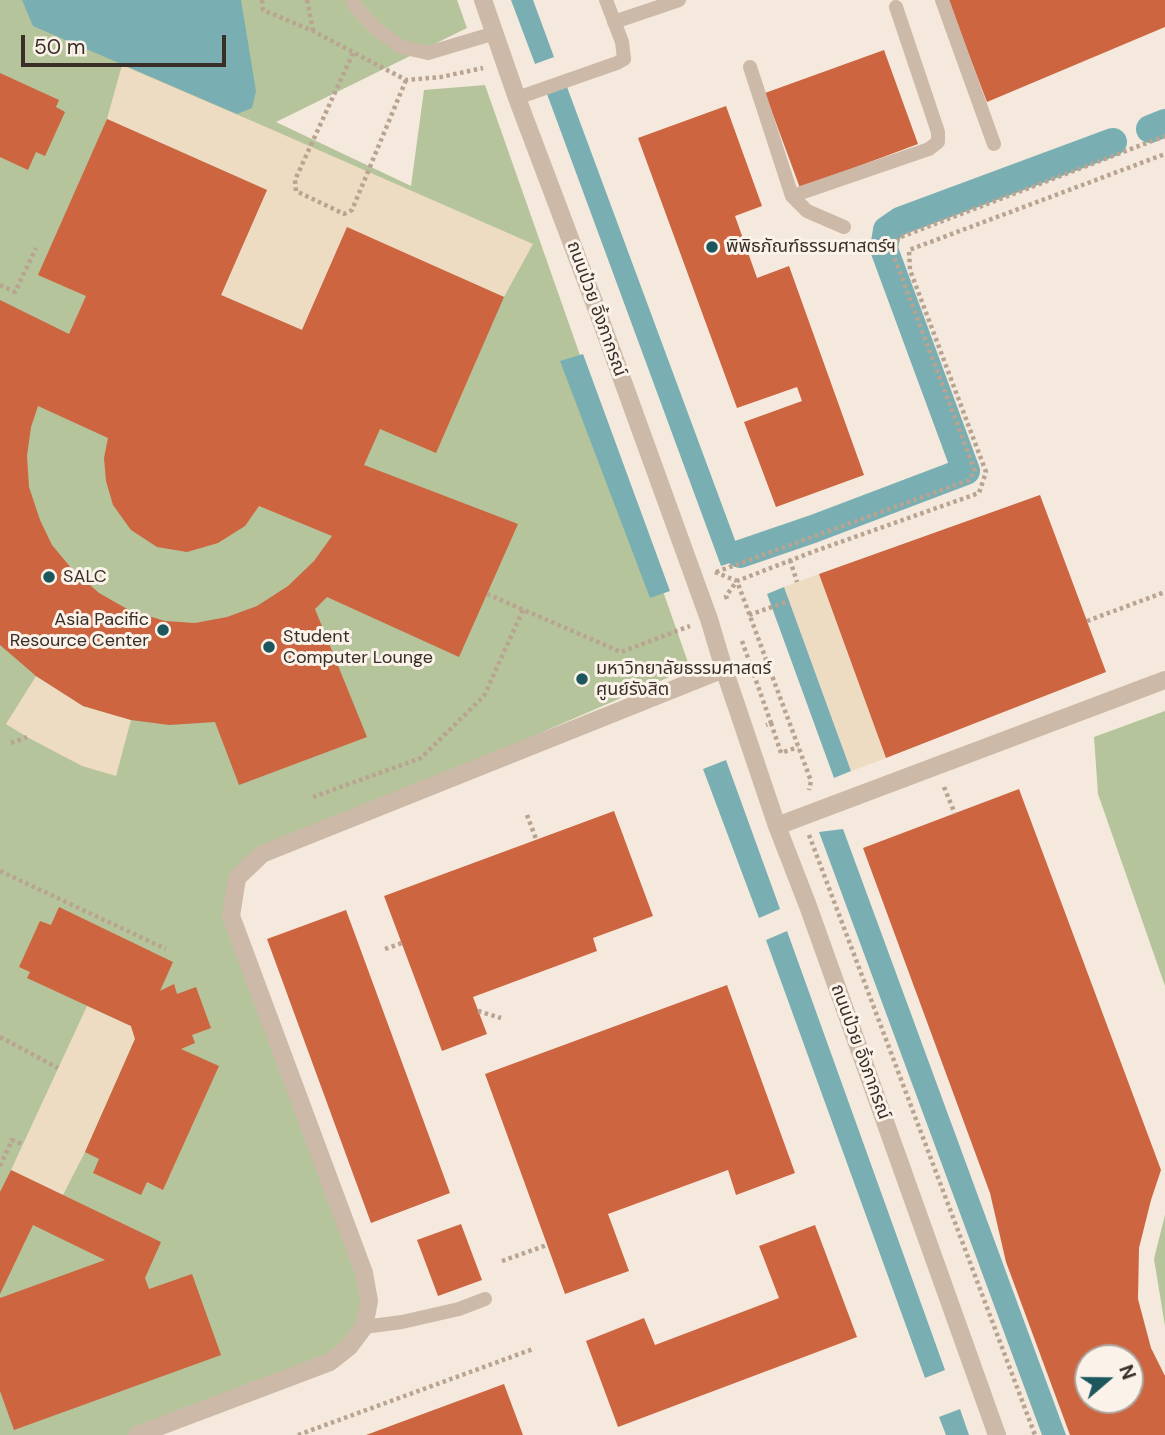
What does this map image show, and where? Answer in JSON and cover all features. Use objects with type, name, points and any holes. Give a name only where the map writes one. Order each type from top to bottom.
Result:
[{"type":"street","name":"ถนนป๋วย อิ้งภากรณ์","points":[[482,0],[709,619],[777,827],[808,906],[997,1435]]},
{"type":"street","points":[[137,1435],[159,1431],[330,1362],[349,1347],[364,1327],[369,1301],[364,1273],[231,916],[237,878],[262,854],[724,669]]},
{"type":"street","points":[[777,827],[1165,680]]},
{"type":"lane","points":[[352,0],[375,28],[401,47],[428,53],[495,33]]},
{"type":"lane","points":[[517,98],[617,64],[624,59],[622,42],[606,0]]},
{"type":"lane","points":[[614,22],[680,0]]},
{"type":"lane","points":[[942,0],[994,144]]},
{"type":"lane","points":[[792,196],[929,149],[938,142],[938,132],[896,7]]},
{"type":"lane","points":[[750,67],[792,196],[807,211],[844,227]]},
{"type":"lane","points":[[364,1327],[414,1320],[459,1309],[485,1299]]},
{"type":"path","points":[[262,0],[263,10],[313,31],[307,0]]},
{"type":"path","points":[[353,52],[295,180],[296,191],[344,214],[352,210],[406,80]]},
{"type":"path","points":[[715,573],[969,480],[975,471],[894,254],[898,238],[1165,136]]},
{"type":"path","points":[[710,560],[715,573],[737,581],[979,494],[986,472],[910,270],[909,250],[1165,154]]},
{"type":"path","points":[[0,285],[15,292],[36,248]]},
{"type":"path","points":[[790,560],[797,582]]},
{"type":"path","points":[[737,581],[811,781],[802,817],[1035,1435]]},
{"type":"path","points":[[1087,621],[1165,592]]},
{"type":"path","points":[[487,594],[621,652],[709,619]]},
{"type":"path","points":[[749,615],[789,601]]},
{"type":"path","points":[[313,797],[421,758],[484,696],[523,610]]},
{"type":"path","points":[[771,723],[782,753],[799,747]]},
{"type":"path","points":[[11,743],[27,737]]},
{"type":"path","points":[[944,786],[954,814]]},
{"type":"path","points":[[527,815],[536,839]]},
{"type":"path","points":[[0,871],[166,949]]},
{"type":"path","points":[[384,949],[402,943]]},
{"type":"path","points":[[478,1011],[501,1018]]},
{"type":"path","points":[[0,1037],[58,1068]]},
{"type":"path","points":[[0,1166],[12,1140],[22,1144]]},
{"type":"path","points":[[502,1261],[547,1244]]},
{"type":"path","points":[[298,1435],[534,1349]]},
{"type":"green space","points":[[0,0],[457,0],[467,28],[276,122],[411,186],[424,90],[485,85],[690,668],[262,854],[237,878],[231,916],[364,1273],[364,1327],[330,1362],[133,1435],[0,1435]]},
{"type":"green space","points":[[1165,711],[1165,986],[1098,794],[1094,737]]},
{"type":"green space","points":[[1165,1215],[1165,1326],[1154,1259]]},
{"type":"shaded area","points":[[122,65],[533,244],[504,297],[347,228],[302,330],[221,295],[267,190],[107,119]]},
{"type":"shaded area","points":[[819,574],[886,758],[851,771],[784,587]]},
{"type":"shaded area","points":[[36,676],[83,706],[131,720],[116,776],[82,766],[6,724]]},
{"type":"shaded area","points":[[87,1006],[131,1026],[135,1039],[63,1195],[11,1170]]},
{"type":"water","points":[[22,0],[241,0],[256,91],[252,108],[237,114],[33,26]]},
{"type":"water","points":[[511,0],[533,0],[554,57],[535,64]]},
{"type":"water","points":[[567,87],[742,559],[721,566],[547,94]]},
{"type":"water","points":[[583,354],[670,591],[650,598],[560,361]]},
{"type":"water","points":[[784,587],[851,771],[834,778],[767,594]]},
{"type":"water","points":[[726,760],[780,909],[759,918],[703,769]]},
{"type":"water","points":[[843,829],[1066,1435],[1042,1435],[819,832]]},
{"type":"water","points":[[787,931],[945,1370],[925,1378],[766,940]]},
{"type":"water","points":[[960,1409],[969,1435],[946,1435],[939,1417]]},
{"type":"building","points":[[948,0],[1165,0],[1165,27],[987,102]]},
{"type":"building","points":[[884,50],[918,144],[800,188],[765,93]]},
{"type":"building","points":[[0,73],[59,100],[56,107],[65,112],[45,156],[36,152],[28,170],[0,157]]},
{"type":"building","name":"พิพิธภัณฑ์ธรรมศาสตร์ฯ","points":[[726,106],[762,206],[735,216],[757,278],[789,266],[864,475],[776,507],[744,422],[802,401],[797,387],[737,408],[638,138]]},
{"type":"building","points":[[107,119],[267,190],[221,295],[302,330],[347,227],[504,297],[436,453],[380,429],[364,465],[518,524],[459,657],[327,597],[315,609],[367,737],[239,785],[215,722],[169,725],[131,720],[83,706],[36,676],[0,645],[0,300],[69,334],[86,296],[38,275]],"holes":[[[38,406],[108,438],[104,458],[106,481],[113,505],[131,530],[157,547],[187,552],[218,543],[245,526],[259,506],[332,536],[314,561],[288,586],[257,606],[227,617],[195,623],[165,621],[129,610],[99,593],[72,569],[52,545],[29,487],[27,456],[31,427]]]},
{"type":"building","points":[[1040,495],[1106,672],[886,758],[819,574]]},
{"type":"building","points":[[1019,789],[1161,1170],[1139,1248],[1138,1299],[1151,1348],[1165,1376],[1165,1435],[1070,1435],[1006,1262],[990,1193],[863,848]]},
{"type":"building","points":[[614,811],[653,916],[593,938],[597,951],[473,997],[487,1034],[442,1051],[384,896]]},
{"type":"building","points":[[59,907],[173,962],[160,991],[174,984],[177,994],[196,987],[211,1028],[192,1035],[195,1043],[181,1049],[219,1066],[163,1190],[147,1182],[141,1195],[93,1173],[99,1159],[85,1152],[135,1039],[131,1026],[27,978],[30,972],[19,967],[40,921],[51,925]]},
{"type":"building","points":[[346,910],[450,1193],[371,1223],[267,939]]},
{"type":"building","points":[[727,985],[795,1173],[736,1195],[728,1170],[608,1214],[629,1271],[565,1294],[485,1074]]},
{"type":"building","points":[[11,1170],[161,1242],[145,1278],[149,1289],[192,1274],[221,1355],[14,1430],[0,1391],[0,1298],[105,1260],[33,1225],[0,1294],[0,1192]]},
{"type":"building","points":[[461,1224],[482,1280],[438,1296],[417,1240]]},
{"type":"building","points":[[815,1225],[857,1337],[618,1427],[586,1341],[644,1318],[655,1345],[779,1298],[759,1246]]},
{"type":"building","points":[[504,1384],[523,1435],[366,1435]]},
{"type":"waterway","points":[[1150,129],[1165,123]]},
{"type":"waterway","points":[[740,554],[966,471],[884,249],[887,230],[900,221],[1113,142]]},
{"type":"place","name":"พิพิธภัณฑ์ธรรมศาสตร์ฯ","points":[[712,247]]},
{"type":"place","name":"SALC","points":[[49,577]]},
{"type":"place","name":"Asia Pacific Resource Center","points":[[163,630]]},
{"type":"place","name":"Student Computer Lounge","points":[[269,647]]},
{"type":"place","name":"มหาวิทยาลัยธรรมศาสตร์ ศูนย์รังสิต","points":[[582,679]]}]
